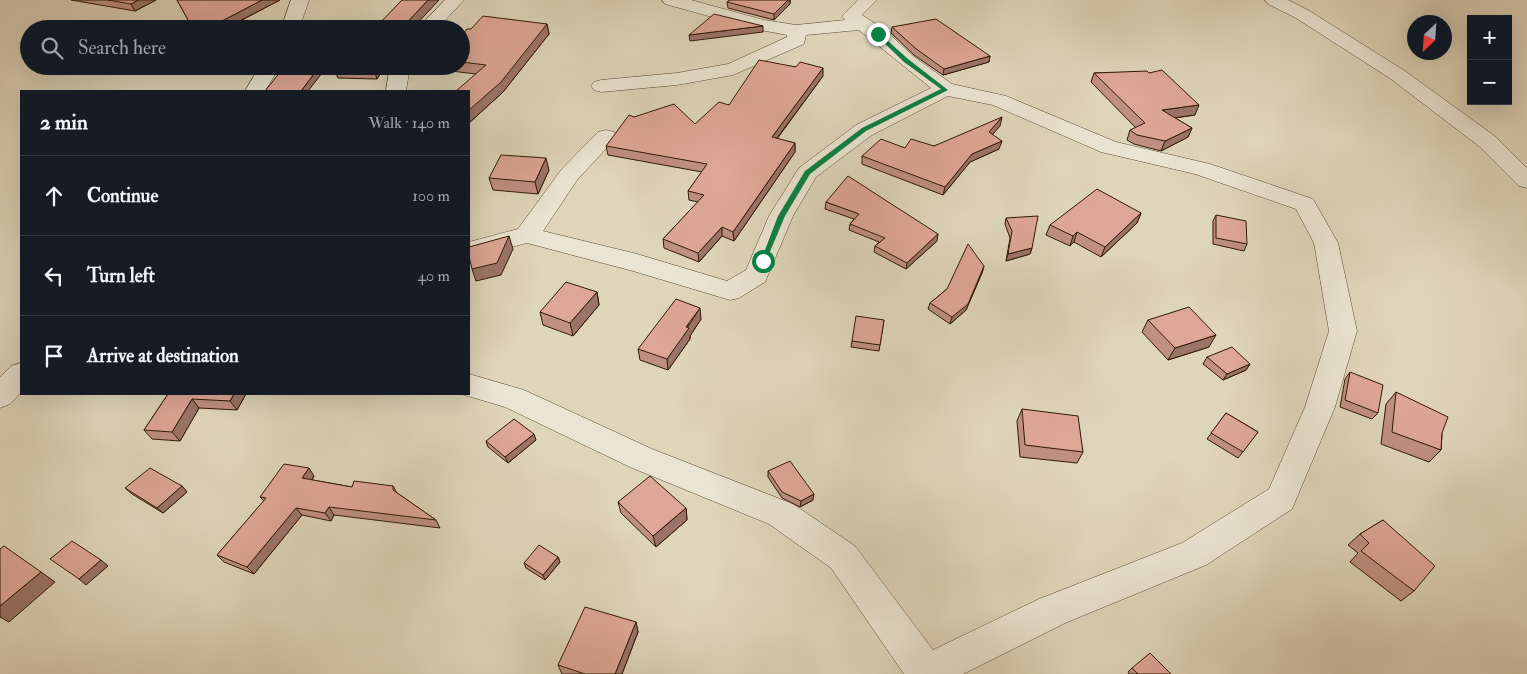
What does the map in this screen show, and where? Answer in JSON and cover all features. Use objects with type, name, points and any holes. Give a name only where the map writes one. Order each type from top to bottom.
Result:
[{"type":"street","points":[[293,20],[300,0]]},
{"type":"street","points":[[435,20],[455,0]]},
{"type":"street","points":[[470,385],[514,398],[641,458],[781,514],[843,557],[924,673],[1052,611],[1194,554],[1281,499],[1320,407],[1343,331],[1326,243],[1305,204],[1202,169],[1109,147],[999,100],[945,90],[906,60],[878,34],[864,12],[796,31],[762,25],[671,0]]},
{"type":"street","points":[[1274,0],[1302,14],[1398,75],[1488,142],[1527,181]]},
{"type":"street","points":[[601,86],[678,79],[733,69],[797,40],[796,31]]},
{"type":"street","points":[[257,90],[265,75]]},
{"type":"street","points":[[396,90],[399,75]]},
{"type":"street","points":[[470,250],[527,235],[637,262],[730,291],[756,276],[782,216],[807,173],[864,130],[945,90]]},
{"type":"street","points":[[527,235],[569,175],[606,137]]},
{"type":"street","points":[[0,396],[20,375]]},
{"type":"building","points":[[108,0],[138,0],[131,4]]},
{"type":"building","points":[[177,0],[262,0],[224,20],[188,20]]},
{"type":"building","points":[[402,0],[428,0],[409,20],[383,20]]},
{"type":"building","points":[[730,0],[788,0],[774,14],[727,2]]},
{"type":"building","points":[[714,14],[763,26],[689,35]]},
{"type":"building","points":[[483,16],[547,24],[501,82],[470,109],[470,90],[457,90],[486,65],[470,63],[471,29]]},
{"type":"building","points":[[936,19],[990,56],[944,69],[915,48],[892,27]]},
{"type":"building","points":[[759,60],[796,67],[800,62],[823,68],[772,137],[795,143],[733,232],[722,227],[698,253],[663,239],[704,195],[688,191],[707,164],[606,146],[629,115],[634,117],[674,104],[695,124],[719,102],[729,105]]},
{"type":"building","points":[[1162,70],[1199,105],[1162,110],[1192,128],[1165,141],[1137,135],[1130,130],[1145,123],[1094,73],[1147,71],[1149,73]]},
{"type":"building","points":[[278,75],[313,75],[302,90],[266,90]]},
{"type":"building","points":[[1002,117],[989,132],[1002,141],[972,154],[945,187],[862,156],[881,139],[905,148],[911,139],[934,146]]},
{"type":"building","points":[[501,155],[546,158],[535,182],[489,178]]},
{"type":"building","points":[[848,176],[938,234],[907,263],[875,246],[885,238],[850,224],[859,214],[826,202]]},
{"type":"building","points":[[1097,189],[1141,213],[1105,247],[1077,232],[1073,236],[1050,225]]},
{"type":"building","points":[[1216,215],[1246,221],[1247,244],[1216,238]]},
{"type":"building","points":[[1038,216],[1032,248],[1008,254],[1012,231],[1006,218]]},
{"type":"building","points":[[509,236],[497,263],[472,269],[470,247]]},
{"type":"building","points":[[968,244],[984,266],[968,304],[952,317],[930,303],[947,289]]},
{"type":"building","points":[[566,282],[597,292],[570,323],[540,312]]},
{"type":"building","points":[[676,299],[700,308],[686,327],[689,328],[667,359],[638,349]]},
{"type":"building","points":[[1189,307],[1216,335],[1175,348],[1148,320]]},
{"type":"building","points":[[856,316],[884,320],[880,345],[852,341]]},
{"type":"building","points":[[1232,347],[1250,364],[1227,374],[1207,357]]},
{"type":"building","points":[[1350,372],[1383,385],[1378,413],[1345,400]]},
{"type":"building","points":[[1396,392],[1448,417],[1442,433],[1441,450],[1392,432]]},
{"type":"building","points":[[167,395],[233,395],[230,401],[192,399],[172,432],[144,430]]},
{"type":"building","points":[[1022,409],[1078,416],[1083,452],[1025,445]]},
{"type":"building","points":[[1226,413],[1258,432],[1243,452],[1211,433]]},
{"type":"building","points":[[514,419],[534,434],[505,457],[486,441]]},
{"type":"building","points":[[790,461],[814,494],[801,501],[782,492],[768,471]]},
{"type":"building","points":[[284,464],[309,468],[302,478],[352,487],[354,481],[393,486],[393,490],[436,520],[329,507],[325,513],[296,508],[247,567],[217,555],[266,498],[260,497]]},
{"type":"building","points":[[150,468],[182,486],[157,508],[125,488]]},
{"type":"building","points":[[650,476],[686,508],[653,536],[618,502]]},
{"type":"building","points":[[1383,520],[1435,566],[1414,591],[1361,551],[1369,543],[1360,534]]},
{"type":"building","points":[[72,541],[101,560],[79,579],[50,559]]},
{"type":"building","points":[[539,545],[558,557],[543,575],[524,563]]},
{"type":"building","points":[[4,546],[41,572],[0,606],[0,549]]},
{"type":"building","points":[[585,607],[636,622],[615,674],[585,674],[558,665]]},
{"type":"building","points":[[1150,653],[1171,674],[1138,674],[1132,668]]},
{"type":"route","points":[[763,261],[782,216],[807,173],[839,151],[864,130],[912,108],[945,90],[906,60],[878,34]]}]
